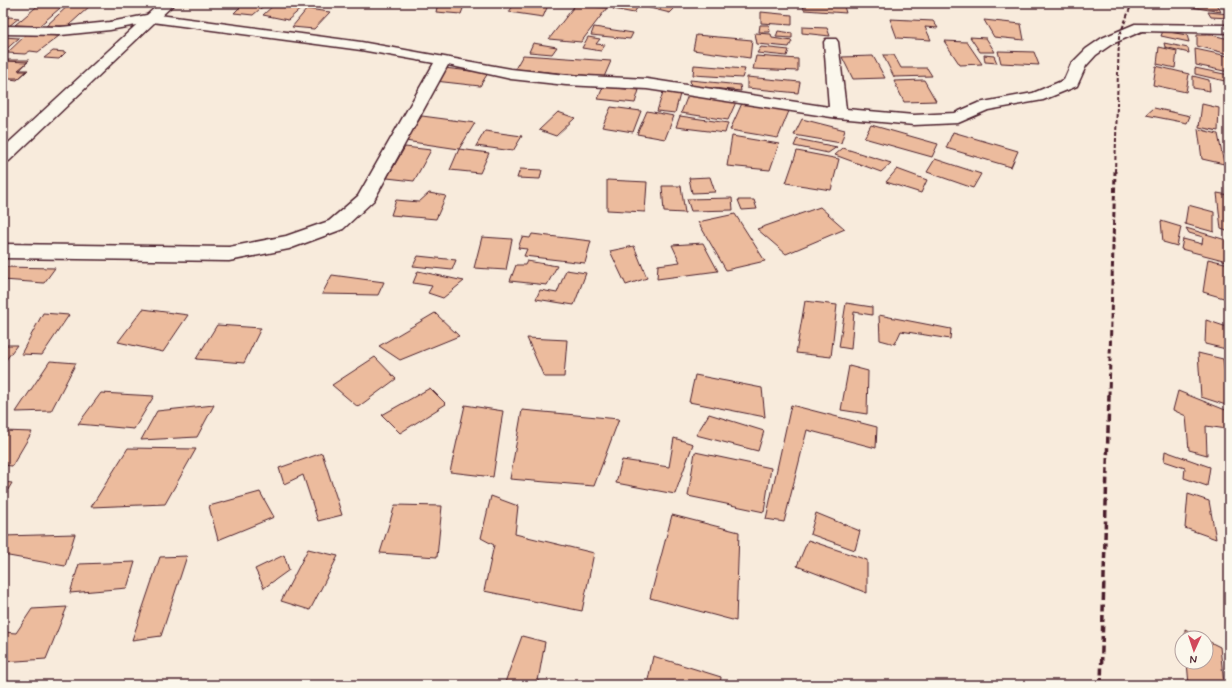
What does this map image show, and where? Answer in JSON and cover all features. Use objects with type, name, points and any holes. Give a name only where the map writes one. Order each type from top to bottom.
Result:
[{"type":"street","points":[[3,157],[168,3]]},
{"type":"street","points":[[3,30],[61,31],[110,26],[152,18],[361,46],[443,60],[511,74],[566,80],[646,84],[838,113],[914,120],[958,118],[984,106],[1037,97],[1071,83],[1079,64],[1091,52],[1107,41],[1140,27],[1229,29]]},
{"type":"street","points":[[831,42],[838,113]]},
{"type":"street","points":[[3,251],[229,254],[289,242],[336,225],[365,200],[443,60]]},
{"type":"building","points":[[41,3],[66,3],[39,26],[15,25]]},
{"type":"building","points":[[244,3],[267,3],[253,15],[234,13]]},
{"type":"building","points":[[276,3],[303,7],[288,20],[263,15]]},
{"type":"building","points":[[438,3],[465,3],[461,14],[436,12]]},
{"type":"building","points":[[515,3],[549,3],[543,17],[509,12]]},
{"type":"building","points":[[618,3],[640,3],[634,13],[613,9]]},
{"type":"building","points":[[644,3],[663,5],[668,3],[678,5],[670,13],[642,6]]},
{"type":"building","points":[[803,3],[843,3],[846,13],[804,10]]},
{"type":"building","points":[[1162,3],[1217,4],[1221,12],[1174,4],[1172,7]]},
{"type":"building","points":[[70,4],[91,5],[68,26],[46,26]]},
{"type":"building","points":[[576,4],[607,8],[581,42],[549,39]]},
{"type":"building","points":[[307,9],[330,12],[314,29],[292,27]]},
{"type":"building","points":[[761,12],[792,15],[792,25],[761,23]]},
{"type":"building","points":[[1208,12],[1229,14],[1229,18],[1211,17]]},
{"type":"building","points":[[9,17],[19,18],[9,26],[3,25],[3,21]]},
{"type":"building","points":[[890,19],[933,21],[938,28],[925,27],[931,40],[897,38]]},
{"type":"building","points":[[984,20],[1021,24],[1024,40],[994,37]]},
{"type":"building","points":[[760,25],[769,25],[770,32],[759,32]]},
{"type":"building","points":[[594,27],[633,33],[630,39],[591,35]]},
{"type":"building","points":[[802,27],[827,28],[830,36],[802,33]]},
{"type":"building","points":[[778,31],[792,33],[792,38],[776,37]]},
{"type":"building","points":[[1163,31],[1187,35],[1189,42],[1161,36]]},
{"type":"building","points":[[755,33],[771,34],[772,38],[792,41],[789,47],[757,44]]},
{"type":"building","points":[[27,34],[59,36],[38,52],[30,51],[25,54],[7,53]]},
{"type":"building","points":[[696,35],[752,40],[750,58],[693,50]]},
{"type":"building","points":[[1197,35],[1212,35],[1229,39],[1229,54],[1197,46]]},
{"type":"building","points":[[3,37],[19,38],[3,52]]},
{"type":"building","points":[[588,37],[600,39],[596,44],[605,45],[601,51],[582,48]]},
{"type":"building","points":[[970,37],[986,38],[995,52],[980,52]]},
{"type":"building","points":[[944,41],[967,42],[982,64],[960,65]]},
{"type":"building","points":[[533,43],[557,47],[552,54],[529,52]]},
{"type":"building","points":[[1164,43],[1188,48],[1189,53],[1165,47]]},
{"type":"building","points":[[761,47],[789,50],[787,56],[757,53]]},
{"type":"building","points":[[1159,47],[1177,51],[1175,68],[1157,64]]},
{"type":"building","points":[[1195,49],[1228,56],[1229,72],[1196,65]]},
{"type":"building","points":[[53,51],[66,52],[59,59],[44,58]]},
{"type":"building","points":[[998,51],[1034,52],[1039,65],[1001,63]]},
{"type":"building","points":[[523,55],[611,61],[604,77],[515,69]]},
{"type":"building","points":[[883,55],[894,55],[901,68],[927,68],[932,76],[894,77]]},
{"type":"building","points":[[984,55],[994,56],[997,63],[985,62]]},
{"type":"building","points":[[756,56],[798,59],[798,71],[753,69]]},
{"type":"building","points":[[873,56],[885,78],[853,79],[842,57]]},
{"type":"building","points":[[3,60],[29,60],[19,71],[27,71],[19,78],[3,78]]},
{"type":"building","points":[[3,61],[28,62],[18,70],[28,70],[17,80],[3,78]]},
{"type":"building","points":[[694,65],[745,69],[742,78],[693,75]]},
{"type":"building","points":[[1156,66],[1189,74],[1186,92],[1153,85]]},
{"type":"building","points":[[444,68],[488,73],[480,86],[435,81]]},
{"type":"building","points":[[1195,68],[1229,75],[1229,82],[1195,74]]},
{"type":"building","points":[[1193,76],[1209,80],[1210,91],[1193,88]]},
{"type":"building","points":[[747,77],[800,82],[798,93],[747,88]]},
{"type":"building","points":[[690,80],[740,85],[741,91],[691,86]]},
{"type":"building","points":[[924,80],[936,101],[904,102],[894,81]]},
{"type":"building","points":[[603,87],[639,90],[635,103],[598,99]]},
{"type":"building","points":[[663,92],[680,94],[675,113],[657,111]]},
{"type":"building","points":[[688,95],[736,102],[728,120],[681,113]]},
{"type":"building","points":[[743,101],[789,111],[778,138],[730,130]]},
{"type":"building","points":[[1202,104],[1219,108],[1218,131],[1199,127]]},
{"type":"building","points":[[611,107],[641,111],[633,132],[602,127]]},
{"type":"building","points":[[1154,108],[1190,116],[1187,123],[1146,115]]},
{"type":"building","points":[[647,111],[674,116],[665,139],[637,134]]},
{"type":"building","points":[[558,112],[575,118],[556,136],[539,130]]},
{"type":"building","points":[[422,116],[475,123],[459,149],[405,141]]},
{"type":"building","points":[[680,116],[728,123],[725,133],[676,127]]},
{"type":"building","points":[[802,119],[845,130],[841,143],[794,135]]},
{"type":"building","points":[[871,125],[938,144],[932,157],[864,138]]},
{"type":"building","points":[[1198,129],[1218,134],[1224,164],[1202,159]]},
{"type":"building","points":[[485,131],[522,136],[513,151],[476,146]]},
{"type":"building","points":[[953,132],[1018,151],[1011,167],[946,148]]},
{"type":"building","points":[[732,136],[779,144],[770,170],[727,166]]},
{"type":"building","points":[[797,139],[837,147],[828,153],[794,146]]},
{"type":"building","points":[[405,147],[431,150],[414,181],[387,178]]},
{"type":"building","points":[[843,148],[891,163],[881,172],[835,155]]},
{"type":"building","points":[[459,149],[489,153],[480,173],[450,170]]},
{"type":"building","points":[[797,151],[839,159],[831,190],[786,183]]},
{"type":"building","points":[[935,159],[981,174],[973,188],[927,172]]},
{"type":"building","points":[[520,169],[542,170],[540,179],[517,178]]},
{"type":"building","points":[[897,169],[927,180],[921,193],[886,182]]},
{"type":"building","points":[[710,177],[715,192],[692,193],[689,178]]},
{"type":"building","points":[[607,180],[647,182],[645,212],[607,210]]},
{"type":"building","points":[[662,186],[681,186],[685,213],[664,212]]},
{"type":"building","points":[[429,193],[446,196],[436,219],[391,215],[396,200],[419,202]]},
{"type":"building","points":[[1217,193],[1229,195],[1229,232],[1221,229]]},
{"type":"building","points":[[732,198],[733,210],[691,211],[687,199]]},
{"type":"building","points":[[738,200],[754,200],[757,209],[742,210]]},
{"type":"building","points":[[1188,205],[1214,212],[1214,232],[1185,224]]},
{"type":"building","points":[[820,207],[845,229],[786,254],[757,229]]},
{"type":"building","points":[[735,214],[765,261],[726,270],[698,222]]},
{"type":"building","points":[[1161,221],[1181,227],[1177,246],[1163,242]]},
{"type":"building","points":[[1186,228],[1226,240],[1227,261],[1181,249],[1183,239],[1202,244],[1203,237],[1189,233]]},
{"type":"building","points":[[532,234],[591,241],[585,263],[524,256],[527,249],[518,248],[522,237],[530,238]]},
{"type":"building","points":[[482,237],[512,239],[506,270],[474,268]]},
{"type":"building","points":[[703,243],[718,271],[657,279],[658,265],[680,262],[672,245]]},
{"type":"building","points":[[634,246],[647,278],[626,285],[610,251]]},
{"type":"building","points":[[418,256],[456,260],[452,270],[413,266]]},
{"type":"building","points":[[1208,259],[1229,264],[1227,299],[1203,292]]},
{"type":"building","points":[[527,261],[557,266],[547,285],[510,281],[516,265],[525,265]]},
{"type":"building","points":[[3,267],[55,268],[44,283],[3,280]]},
{"type":"building","points":[[566,270],[586,273],[574,305],[536,299],[540,290],[557,293]]},
{"type":"building","points":[[418,271],[464,281],[443,298],[428,293],[432,286],[413,283]]},
{"type":"building","points":[[332,275],[384,282],[378,295],[322,294]]},
{"type":"building","points":[[805,301],[837,305],[831,357],[796,353]]},
{"type":"building","points":[[846,303],[872,307],[872,315],[854,312],[851,349],[839,347]]},
{"type":"building","points":[[143,309],[188,315],[163,352],[118,342]]},
{"type":"building","points":[[43,313],[69,315],[42,355],[21,354]]},
{"type":"building","points":[[435,313],[459,336],[400,360],[379,346]]},
{"type":"building","points":[[879,315],[951,329],[950,339],[901,331],[895,344],[880,340]]},
{"type":"building","points":[[1206,320],[1227,327],[1226,349],[1205,344]]},
{"type":"building","points":[[217,325],[261,328],[244,363],[196,359]]},
{"type":"building","points":[[527,338],[567,340],[564,377],[544,377]]},
{"type":"building","points":[[3,345],[17,345],[3,364]]},
{"type":"building","points":[[1198,353],[1223,359],[1229,406],[1201,397]]},
{"type":"building","points":[[375,357],[396,379],[358,407],[332,385]]},
{"type":"building","points":[[50,361],[76,363],[51,411],[16,412]]},
{"type":"building","points":[[849,366],[868,371],[867,414],[841,410]]},
{"type":"building","points":[[695,375],[762,388],[765,417],[689,402]]},
{"type":"building","points":[[430,388],[446,404],[400,433],[382,415]]},
{"type":"building","points":[[1178,391],[1228,411],[1227,429],[1206,426],[1207,455],[1189,450],[1186,416],[1173,410]]},
{"type":"building","points":[[101,393],[154,396],[134,429],[78,424]]},
{"type":"building","points":[[214,405],[197,437],[141,440],[157,411]]},
{"type":"building","points":[[465,405],[503,411],[493,477],[450,472]]},
{"type":"building","points":[[791,405],[877,427],[876,448],[807,430],[784,522],[766,519]]},
{"type":"building","points":[[522,410],[619,419],[594,486],[510,479]]},
{"type":"building","points":[[709,414],[764,431],[758,451],[696,435]]},
{"type":"building","points":[[3,431],[32,432],[12,466],[3,465]]},
{"type":"building","points":[[674,438],[693,444],[675,494],[616,483],[622,460],[669,467]]},
{"type":"building","points":[[128,448],[196,449],[165,504],[91,507]]},
{"type":"building","points":[[1165,451],[1210,467],[1207,486],[1184,478],[1185,468],[1164,461]]},
{"type":"building","points":[[695,452],[771,468],[764,512],[688,496]]},
{"type":"building","points":[[322,453],[342,515],[318,521],[303,475],[284,484],[279,468]]},
{"type":"building","points":[[3,482],[12,483],[3,498]]},
{"type":"building","points":[[260,492],[274,517],[218,540],[209,506]]},
{"type":"building","points":[[1188,494],[1209,501],[1216,539],[1185,528]]},
{"type":"building","points":[[491,496],[518,506],[515,534],[594,553],[582,611],[484,591],[494,545],[481,538]]},
{"type":"building","points":[[395,505],[442,506],[437,557],[380,553]]},
{"type":"building","points":[[816,513],[860,531],[855,550],[810,534]]},
{"type":"building","points":[[672,515],[739,532],[736,621],[650,598]]},
{"type":"building","points":[[75,534],[65,566],[3,555],[3,536]]},
{"type":"building","points":[[808,540],[867,560],[867,593],[797,566]]},
{"type":"building","points":[[308,549],[338,556],[310,610],[281,601]]},
{"type":"building","points":[[284,555],[289,570],[264,588],[255,569]]},
{"type":"building","points":[[187,556],[161,636],[132,640],[160,557]]},
{"type":"building","points":[[135,562],[127,588],[70,593],[79,564]]},
{"type":"building","points":[[67,607],[46,659],[3,662],[3,632],[16,633],[32,609]]},
{"type":"building","points":[[522,636],[545,642],[538,681],[550,685],[504,685]]},
{"type":"building","points":[[1214,644],[1220,647],[1224,685],[1189,685],[1188,670],[1214,670]]},
{"type":"building","points":[[653,656],[721,677],[720,685],[647,685]]},
{"type":"railway","points":[[1115,172],[1119,37],[1132,3]]},
{"type":"railway","points":[[1109,396],[1115,171]]},
{"type":"railway","points":[[1101,685],[1109,395]]}]
